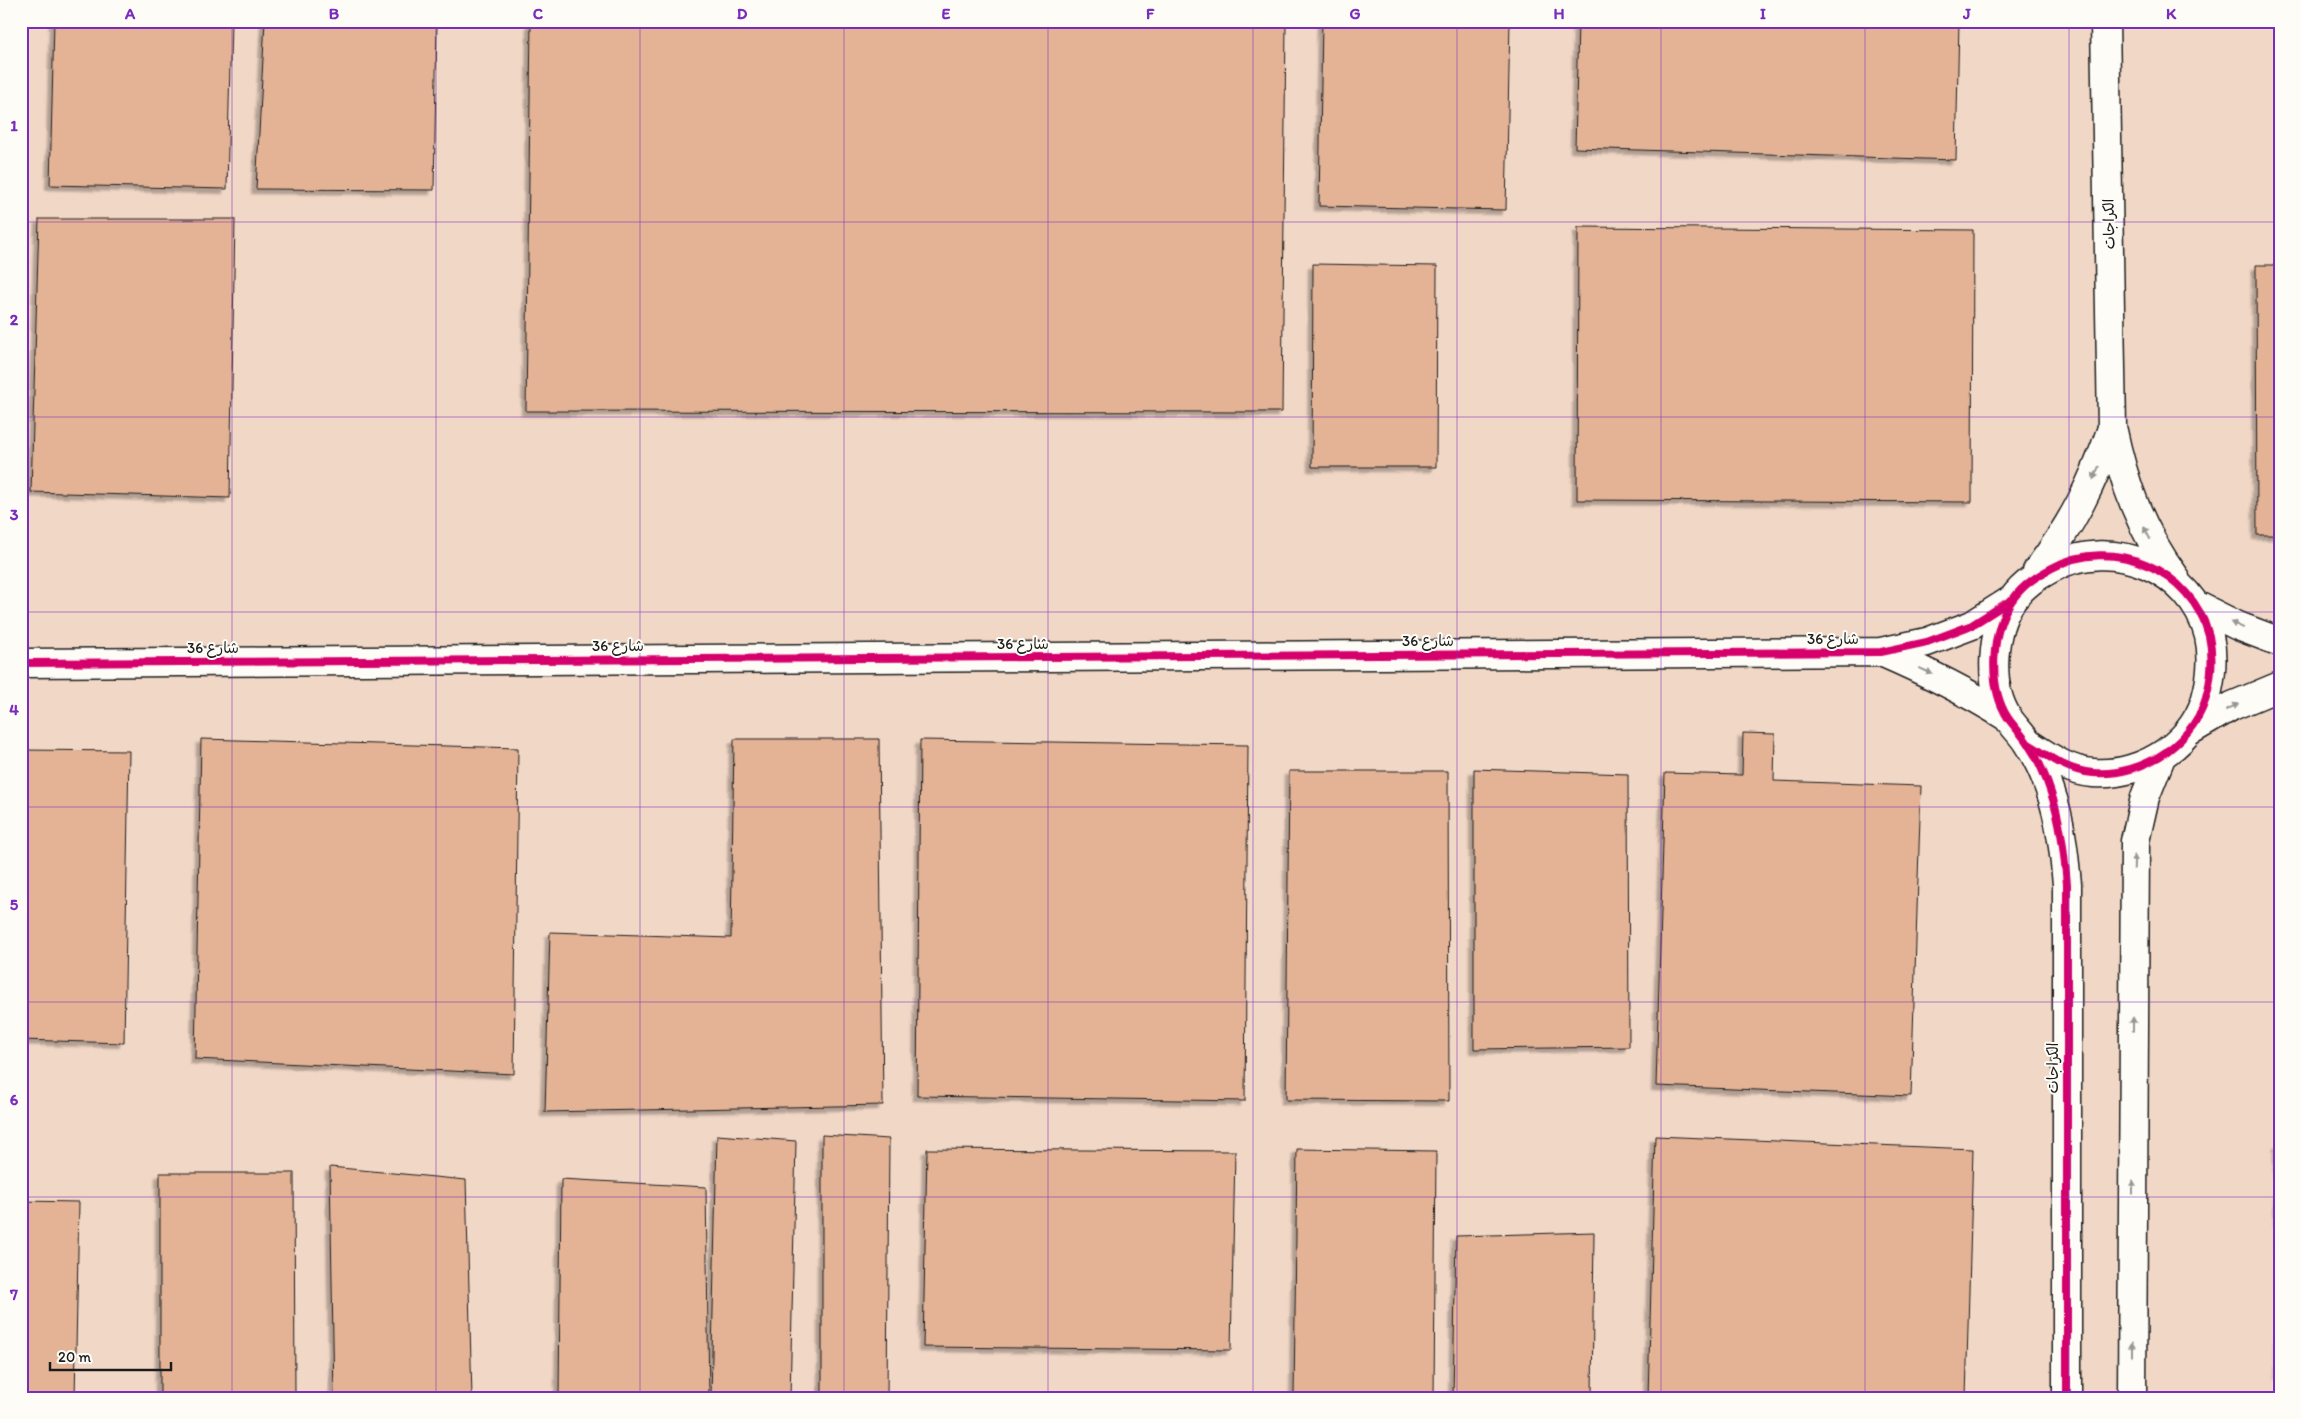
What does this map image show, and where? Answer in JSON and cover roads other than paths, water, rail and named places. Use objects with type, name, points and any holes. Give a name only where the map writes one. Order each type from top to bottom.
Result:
[{"type":"street","name":"الكراجات","points":[[2105,21],[2112,427],[2121,470],[2136,512],[2157,552],[2189,597]]},
{"type":"street","name":"الكراجات","points":[[2013,600],[2058,544],[2080,507],[2098,468],[2112,427]]},
{"type":"street","points":[[2032,578],[2068,559],[2109,554],[2149,564],[2189,597],[2238,626],[2280,642]]},
{"type":"street","points":[[2189,597],[2209,636],[2212,669],[2206,702],[2190,731]]},
{"type":"street","points":[[2013,600],[1996,637],[1994,678],[2007,717],[2029,744],[2058,764],[2093,772],[2128,770],[2161,756],[2190,731],[2232,706],[2280,686]]},
{"type":"street","name":"شارع 36","points":[[21,663],[1881,652],[1927,642],[1972,625],[2013,600]]},
{"type":"street","name":"شارع 36","points":[[1881,652],[1924,670],[1967,692],[2007,717]]},
{"type":"street","name":"الكراجات","points":[[2029,744],[2050,788],[2063,836],[2067,884],[2067,1398]]},
{"type":"street","points":[[2132,1398],[2135,841],[2144,797],[2161,756]]}]
